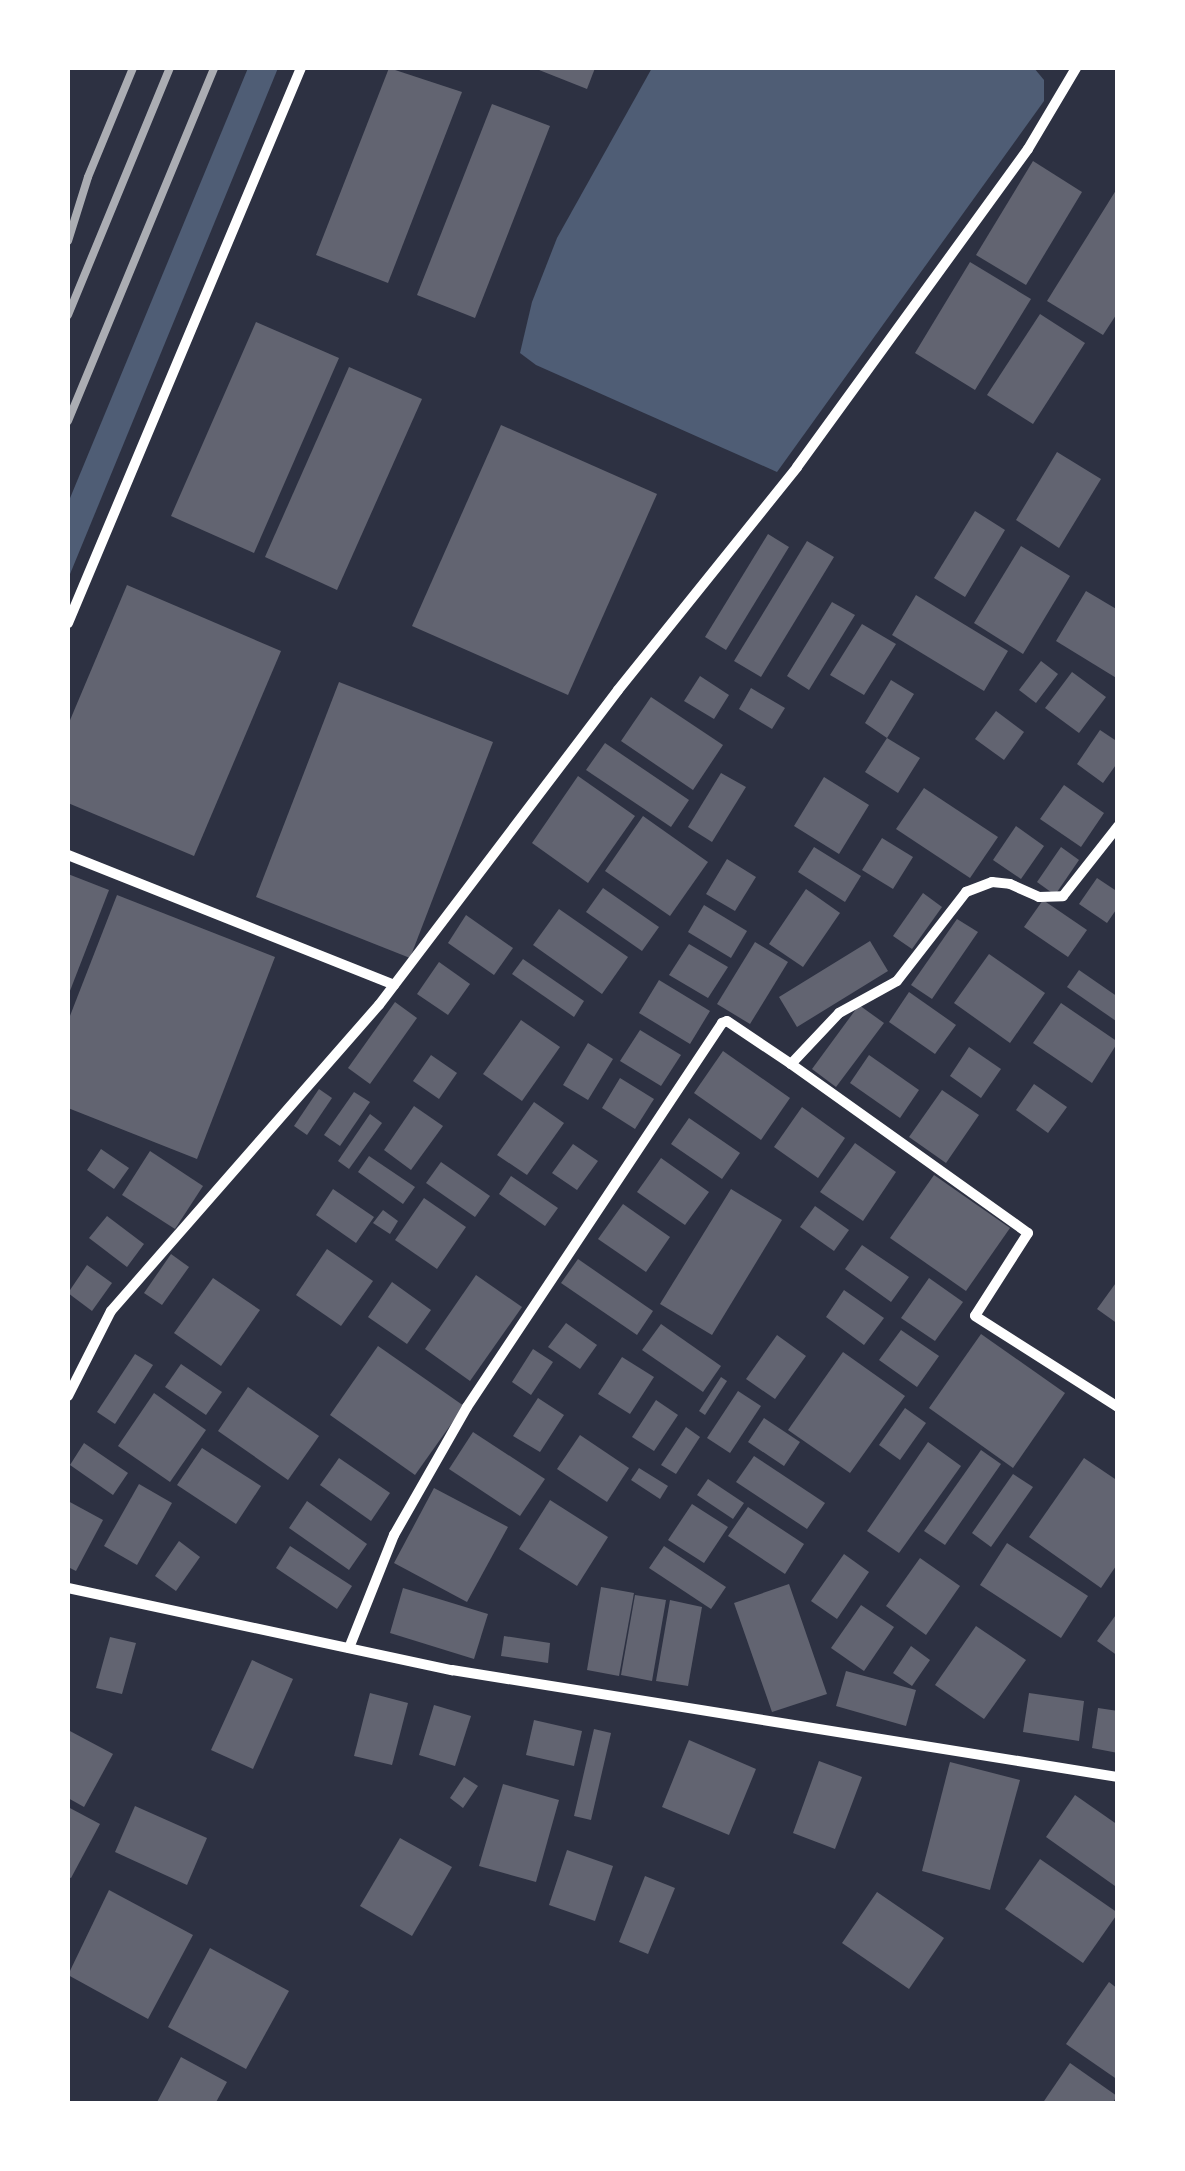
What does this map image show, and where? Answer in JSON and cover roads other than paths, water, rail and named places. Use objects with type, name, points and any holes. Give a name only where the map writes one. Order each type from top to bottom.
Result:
[{"type":"street","points":[[68,623],[302,68]]},
{"type":"street","points":[[68,1396],[111,1311],[394,986],[618,690],[797,468],[1028,149],[1076,68]]},
{"type":"street","points":[[791,1064],[839,1012],[898,981],[966,892],[992,882],[1010,884],[1039,897],[1063,896],[1118,826]]},
{"type":"street","points":[[68,855],[394,986]]},
{"type":"street","points":[[349,1648],[394,1535],[468,1407],[716,1031],[727,1021],[1028,1232],[975,1316],[1118,1407]]},
{"type":"street","points":[[68,1588],[452,1670],[1118,1777]]},
{"type":"water","points":[[248,68],[278,68],[68,579],[68,503]]},
{"type":"water","points":[[652,68],[1034,68],[1044,80],[1044,101],[777,472],[536,365],[520,353],[532,302],[557,238]]},
{"type":"railway","points":[[68,241],[88,177],[133,68]]},
{"type":"railway","points":[[68,315],[170,68]]},
{"type":"railway","points":[[68,421],[214,68]]}]
